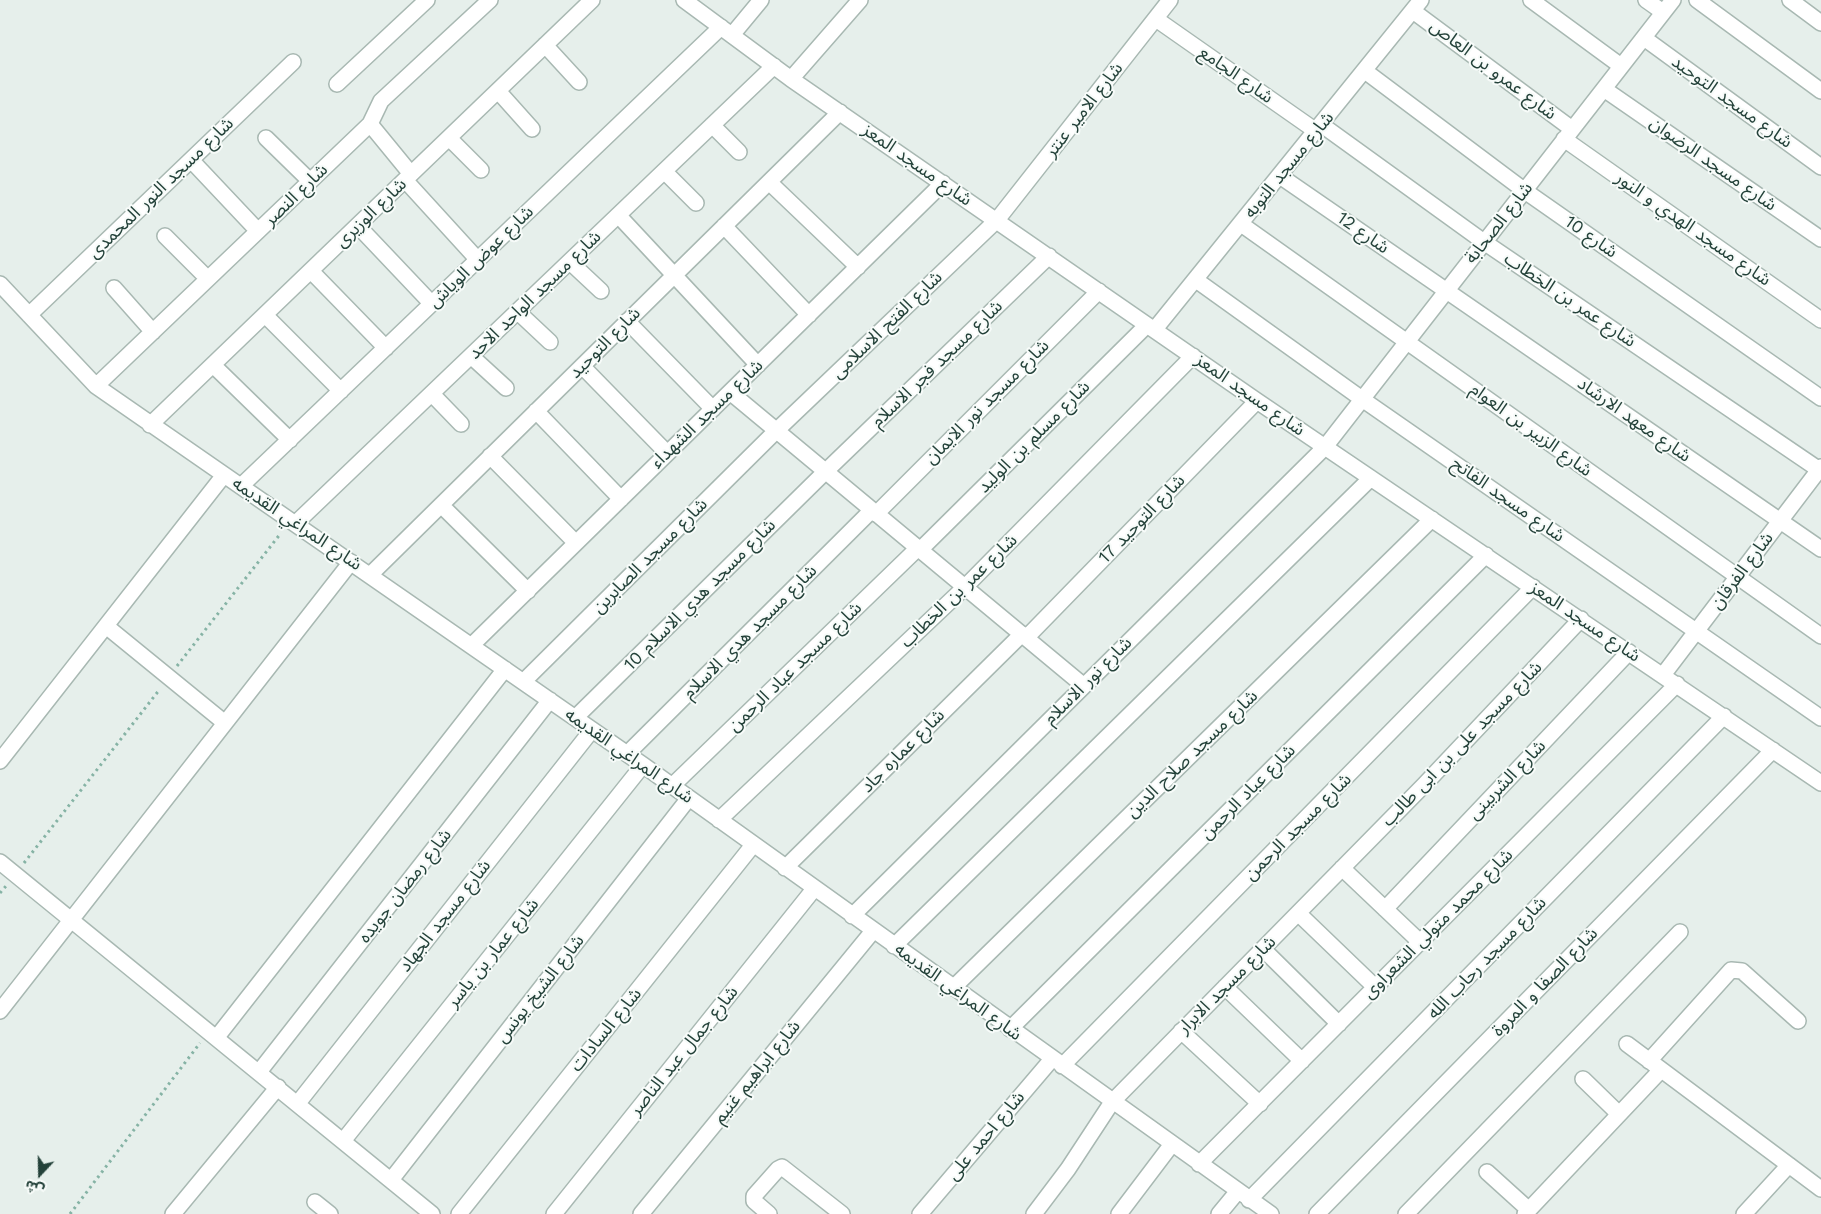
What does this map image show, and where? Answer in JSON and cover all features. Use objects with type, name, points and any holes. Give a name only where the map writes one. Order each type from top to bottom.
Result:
[{"type":"street","points":[[337,84],[428,0]]},
{"type":"street","name":"شارع النصر","points":[[96,386],[370,124],[381,102],[490,0]]},
{"type":"street","name":"شارع الوزيرى","points":[[150,426],[592,0]]},
{"type":"street","name":"شارع مسجد المعز","points":[[684,0],[791,79],[1257,401],[1821,783]]},
{"type":"street","name":"شارع عوض الوياش","points":[[241,486],[478,260],[761,0]]},
{"type":"street","points":[[791,79],[860,0]]},
{"type":"street","name":"شارع الامير عنتر","points":[[997,220],[1170,0]]},
{"type":"street","points":[[1531,0],[1621,66]]},
{"type":"street","points":[[1646,0],[1663,12]]},
{"type":"street","name":"شارع الصحابة","points":[[1324,447],[1408,342],[1673,0]]},
{"type":"street","points":[[1697,0],[1821,91]]},
{"type":"street","points":[[1790,0],[1821,23]]},
{"type":"street","name":"شارع مسجد التوبه","points":[[1151,327],[1196,280],[1417,5]]},
{"type":"street","name":"شارع عمرو بن العاص","points":[[1417,5],[1568,134]]},
{"type":"street","name":"شارع الجامع","points":[[1156,18],[1319,128]]},
{"type":"street","name":"شارع مسجد التوحيد","points":[[1644,38],[1821,167]]},
{"type":"street","points":[[545,46],[579,82]]},
{"type":"street","name":"شارع مسجد النور المحمدى","points":[[29,315],[293,62]]},
{"type":"street","name":"شارع مسجد الواحد الاحد","points":[[293,522],[432,394],[774,66]]},
{"type":"street","name":"شارع 10","points":[[1365,71],[1524,191],[1821,398]]},
{"type":"street","name":"شارع مسجد الرضوان","points":[[1604,89],[1821,239]]},
{"type":"street","points":[[498,91],[532,129]]},
{"type":"street","name":"شارع التوحيد","points":[[370,574],[840,112]]},
{"type":"street","points":[[370,124],[408,177],[478,260]]},
{"type":"street","points":[[712,125],[739,152]]},
{"type":"street","name":"شارع عمر بن الخطاب","points":[[1319,128],[1820,469]]},
{"type":"street","name":"شارع مسجد الهدي و النور","points":[[1568,134],[1821,320]]},
{"type":"street","points":[[266,138],[310,181]]},
{"type":"street","points":[[449,138],[481,170]]},
{"type":"street","points":[[191,160],[258,231]]},
{"type":"street","points":[[664,171],[696,203]]},
{"type":"street","name":"شارع 12","points":[[1280,176],[1446,291]]},
{"type":"street","points":[[769,182],[858,266]]},
{"type":"street","name":"شارع مسجد الشهداء","points":[[472,645],[943,183]]},
{"type":"street","points":[[618,215],[758,365]]},
{"type":"street","name":"شارع الفتح الاسلامى","points":[[777,430],[997,220]]},
{"type":"street","name":"شارع الزبير بن العوام","points":[[1241,224],[1821,636]]},
{"type":"street","points":[[358,226],[432,304]]},
{"type":"street","points":[[724,226],[809,315]]},
{"type":"street","points":[[165,236],[208,280]]},
{"type":"street","name":"شارع مسجد فجر الاسلام","points":[[826,471],[1049,256]]},
{"type":"street","points":[[570,262],[601,291]]},
{"type":"street","points":[[311,271],[386,348]]},
{"type":"street","name":"شارع مسجد الفاتح","points":[[1196,280],[1362,399],[1821,718]]},
{"type":"street","name":"شارع المراغي القديمه","points":[[0,284],[96,386],[150,426],[370,574],[643,765],[1271,1214]]},
{"type":"street","points":[[114,288],[153,332]]},
{"type":"street","name":"شارع مسجد نور الايمان","points":[[874,512],[1099,291]]},
{"type":"street","name":"شارع معهد الارشاد","points":[[1446,291],[1821,549]]},
{"type":"street","points":[[518,312],[550,342]]},
{"type":"street","points":[[265,315],[341,390]]},
{"type":"street","points":[[628,321],[713,409]]},
{"type":"street","name":"شارع مسلم بن الوليد","points":[[919,549],[1151,327]]},
{"type":"street","points":[[471,356],[506,388]]},
{"type":"street","name":"شارع عمر بن الخطاب","points":[[719,820],[965,587],[1193,356]]},
{"type":"street","points":[[213,365],[290,440]]},
{"type":"street","points":[[582,366],[667,454]]},
{"type":"street","points":[[730,392],[1084,686]]},
{"type":"street","points":[[432,394],[462,424]]},
{"type":"street","name":"شارع التوحيد 17","points":[[1024,636],[1257,401]]},
{"type":"street","points":[[536,412],[621,499]]},
{"type":"street","name":"شارع مسجد الصابرين","points":[[523,682],[777,430]]},
{"type":"street","name":"شارع نور الاسلام","points":[[852,916],[1324,447]]},
{"type":"street","points":[[490,456],[576,543]]},
{"type":"street","name":"شارع الفرقان","points":[[1663,675],[1820,469]]},
{"type":"street","name":"شارع مسجد هدي الاسلام 10","points":[[575,718],[826,471]]},
{"type":"street","points":[[0,761],[224,475]]},
{"type":"street","points":[[894,946],[1371,478]]},
{"type":"street","points":[[441,504],[528,591]]},
{"type":"street","name":"شارع مسجد هدي الاسلام","points":[[627,754],[874,512]]},
{"type":"street","name":"شارع مسجد صلاح الدين","points":[[953,988],[1432,519]]},
{"type":"street","name":"شارع مسجد عباد الرحمن","points":[[672,786],[919,549]]},
{"type":"street","name":"شارع عباد الرحمن","points":[[1010,1029],[1486,555]]},
{"type":"street","points":[[0,1012],[352,562]]},
{"type":"street","name":"شارع مسجد الرحمن","points":[[1057,1062],[1533,587]]},
{"type":"street","name":"شارع مسجد على بن ابى طالب","points":[[1342,868],[1437,772],[1581,619]]},
{"type":"street","points":[[106,626],[225,723]]},
{"type":"street","name":"شارع عماره جاد","points":[[785,868],[1024,636]]},
{"type":"street","name":"شارع الشربينى","points":[[1385,909],[1629,652]]},
{"type":"street","points":[[213,1034],[505,669]]},
{"type":"street","name":"شارع محمد متولي الشعراوى","points":[[1200,1164],[1677,684]]},
{"type":"street","name":"شارع رمضان جويده","points":[[259,1072],[550,700]]},
{"type":"street","name":"شارع مسجد رحاب الله","points":[[1219,1214],[1244,1196],[1724,716]]},
{"type":"street","name":"شارع مسجد الجهاد","points":[[298,1103],[592,730]]},
{"type":"street","name":"شارع الصفا و المروة","points":[[1317,1214],[1772,750]]},
{"type":"street","name":"شارع عمار بن ياسر","points":[[343,1141],[643,765]]},
{"type":"street","name":"شارع الشيخ يونس","points":[[391,1180],[689,798]]},
{"type":"street","name":"شارع السادات","points":[[459,1214],[753,845]]},
{"type":"street","points":[[0,862],[432,1214]]},
{"type":"street","points":[[1342,868],[1420,942]]},
{"type":"street","name":"شارع مسجد الابرار","points":[[1034,1214],[1068,1169],[1112,1102],[1342,868]]},
{"type":"street","name":"شارع جمال عبد الناصر","points":[[554,1214],[814,889]]},
{"type":"street","points":[[1298,913],[1375,987]]},
{"type":"street","name":"شارع ابراهيم غنيم","points":[[641,1214],[873,930]]},
{"type":"street","points":[[1406,1214],[1680,932]]},
{"type":"street","points":[[1262,949],[1339,1024]]},
{"type":"street","points":[[1487,1172],[1527,1212],[1619,1114],[1655,1065],[1731,970],[1742,971],[1798,1021]]},
{"type":"street","points":[[1225,987],[1302,1061]]},
{"type":"street","points":[[1181,1031],[1260,1104]]},
{"type":"street","points":[[1628,1044],[1821,1189]]},
{"type":"street","name":"شارع احمد على","points":[[920,1214],[1057,1062]]},
{"type":"street","points":[[1583,1078],[1619,1114]]},
{"type":"street","points":[[173,1214],[278,1087]]},
{"type":"street","points":[[1119,1214],[1172,1144]]},
{"type":"street","points":[[1744,1214],[1789,1165]]},
{"type":"street","points":[[769,1214],[754,1198],[778,1169],[786,1168],[838,1213]]},
{"type":"street","points":[[315,1202],[330,1214]]},
{"type":"path","points":[[0,893],[293,522]]},
{"type":"path","points":[[70,1214],[213,1034]]}]
